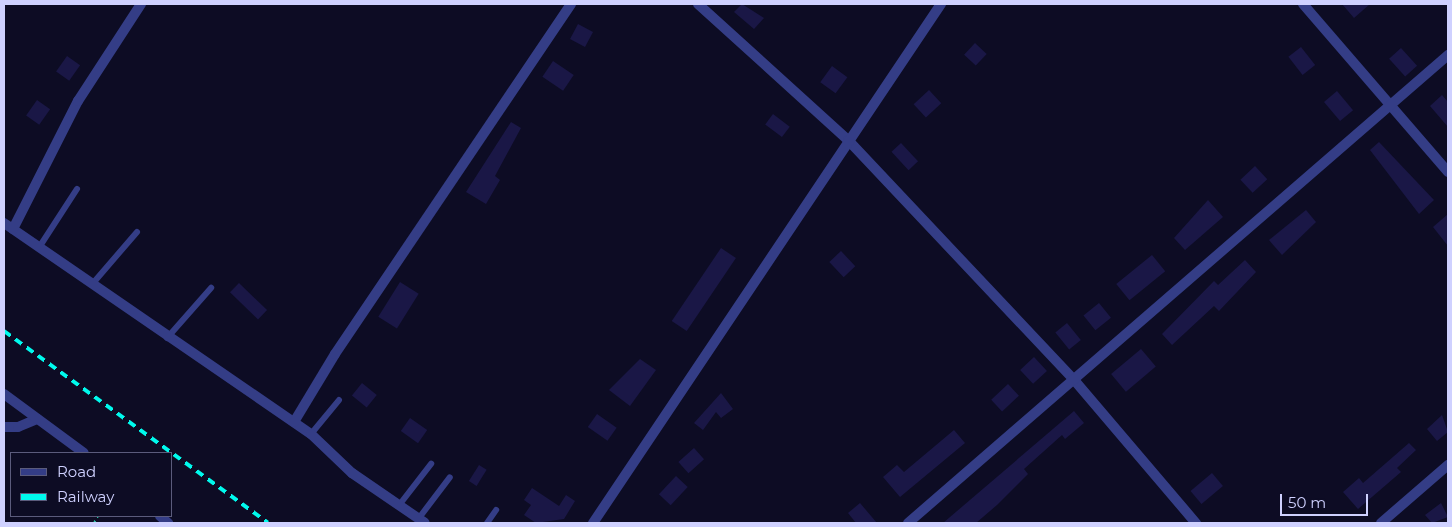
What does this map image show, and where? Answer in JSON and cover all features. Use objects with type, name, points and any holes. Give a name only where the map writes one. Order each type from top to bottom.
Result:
[{"type":"street","points":[[14,229],[78,101],[141,4]]},
{"type":"street","points":[[294,422],[335,354],[572,4]]},
{"type":"street","points":[[698,4],[848,140],[1075,381],[1196,523]]},
{"type":"street","points":[[593,523],[940,4]]},
{"type":"street","points":[[1303,4],[1448,172]]},
{"type":"street","points":[[908,523],[1075,381],[1448,55]]},
{"type":"street","points":[[4,223],[94,282],[167,338],[311,434],[352,473],[400,504],[422,521]]},
{"type":"street","points":[[4,394],[83,452]]},
{"type":"street","points":[[4,427],[18,427],[37,419]]},
{"type":"street","points":[[1381,523],[1448,465]]},
{"type":"lane","points":[[40,246],[77,188]]},
{"type":"lane","points":[[94,282],[137,232]]},
{"type":"lane","points":[[167,338],[211,288]]},
{"type":"lane","points":[[311,434],[339,400]]},
{"type":"lane","points":[[400,504],[431,464]]},
{"type":"lane","points":[[422,521],[450,477]]},
{"type":"lane","points":[[487,523],[496,510]]},
{"type":"building","points":[[742,4],[764,18],[754,29],[734,12]]},
{"type":"building","points":[[1342,4],[1370,4],[1354,18]]},
{"type":"building","points":[[578,24],[593,32],[585,47],[570,39]]},
{"type":"building","points":[[975,43],[987,54],[976,66],[964,55]]},
{"type":"building","points":[[1301,47],[1315,65],[1303,75],[1288,57]]},
{"type":"building","points":[[1401,48],[1417,66],[1405,77],[1389,59]]},
{"type":"building","points":[[67,56],[80,65],[69,81],[56,72]]},
{"type":"building","points":[[553,61],[574,75],[563,91],[542,77]]},
{"type":"building","points":[[832,66],[847,77],[836,93],[820,82]]},
{"type":"building","points":[[929,90],[941,103],[926,117],[914,104]]},
{"type":"building","points":[[1337,91],[1353,110],[1340,121],[1324,102]]},
{"type":"building","points":[[1442,95],[1448,102],[1448,127],[1430,106]]},
{"type":"building","points":[[37,100],[50,109],[39,125],[26,116]]},
{"type":"building","points":[[773,114],[790,127],[782,137],[765,124]]},
{"type":"building","points":[[511,122],[521,128],[495,176],[500,180],[486,204],[466,192]]},
{"type":"building","points":[[1379,142],[1434,200],[1419,214],[1370,150]]},
{"type":"building","points":[[901,143],[918,161],[909,170],[891,152]]},
{"type":"building","points":[[1255,166],[1267,179],[1253,193],[1240,180]]},
{"type":"building","points":[[1208,200],[1223,217],[1185,250],[1174,238]]},
{"type":"building","points":[[1306,210],[1316,222],[1282,255],[1269,240]]},
{"type":"building","points":[[1448,214],[1448,246],[1433,227]]},
{"type":"building","points":[[721,248],[736,258],[687,331],[672,321]]},
{"type":"building","points":[[841,251],[855,266],[844,277],[829,262]]},
{"type":"building","points":[[1152,255],[1165,271],[1129,300],[1116,284]]},
{"type":"building","points":[[1245,260],[1256,272],[1219,311],[1214,306],[1172,345],[1162,334],[1214,281],[1218,285]]},
{"type":"building","points":[[400,282],[419,294],[397,328],[378,317]]},
{"type":"building","points":[[239,283],[267,310],[258,319],[230,292]]},
{"type":"building","points":[[1099,303],[1111,318],[1095,330],[1083,316]]},
{"type":"building","points":[[1067,323],[1081,340],[1069,350],[1055,332]]},
{"type":"building","points":[[1141,349],[1156,367],[1126,392],[1111,374]]},
{"type":"building","points":[[1034,357],[1047,371],[1033,384],[1020,370]]},
{"type":"building","points":[[640,359],[656,370],[630,406],[609,390]]},
{"type":"building","points":[[362,383],[377,395],[367,407],[352,395]]},
{"type":"building","points":[[1008,384],[1019,396],[1002,411],[991,400]]},
{"type":"building","points":[[721,393],[733,409],[721,418],[716,412],[703,430],[694,423]]},
{"type":"building","points":[[1074,411],[1084,423],[1065,439],[1062,435],[1024,469],[1028,474],[976,523],[943,523]]},
{"type":"building","points":[[597,414],[617,428],[607,441],[588,427]]},
{"type":"building","points":[[1442,415],[1448,432],[1437,441],[1427,429]]},
{"type":"building","points":[[410,418],[427,430],[418,443],[401,431]]},
{"type":"building","points":[[954,430],[965,443],[900,497],[883,477],[897,465],[904,472]]},
{"type":"building","points":[[1409,443],[1416,450],[1397,468],[1401,472],[1358,509],[1343,492],[1359,478],[1363,483]]},
{"type":"building","points":[[694,448],[704,459],[688,473],[678,462]]},
{"type":"building","points":[[479,465],[487,470],[477,486],[469,481]]},
{"type":"building","points":[[1212,473],[1223,486],[1201,504],[1191,491]]},
{"type":"building","points":[[676,476],[688,487],[671,505],[659,494]]},
{"type":"building","points":[[532,488],[559,506],[566,495],[575,501],[564,519],[536,523],[524,515],[531,505],[524,500]]},
{"type":"building","points":[[860,503],[877,523],[856,523],[848,513]]},
{"type":"building","points":[[1441,503],[1448,517],[1432,523],[1425,515]]},
{"type":"railway","points":[[4,331],[170,452]]},
{"type":"railway","points":[[172,453],[268,523]]}]
